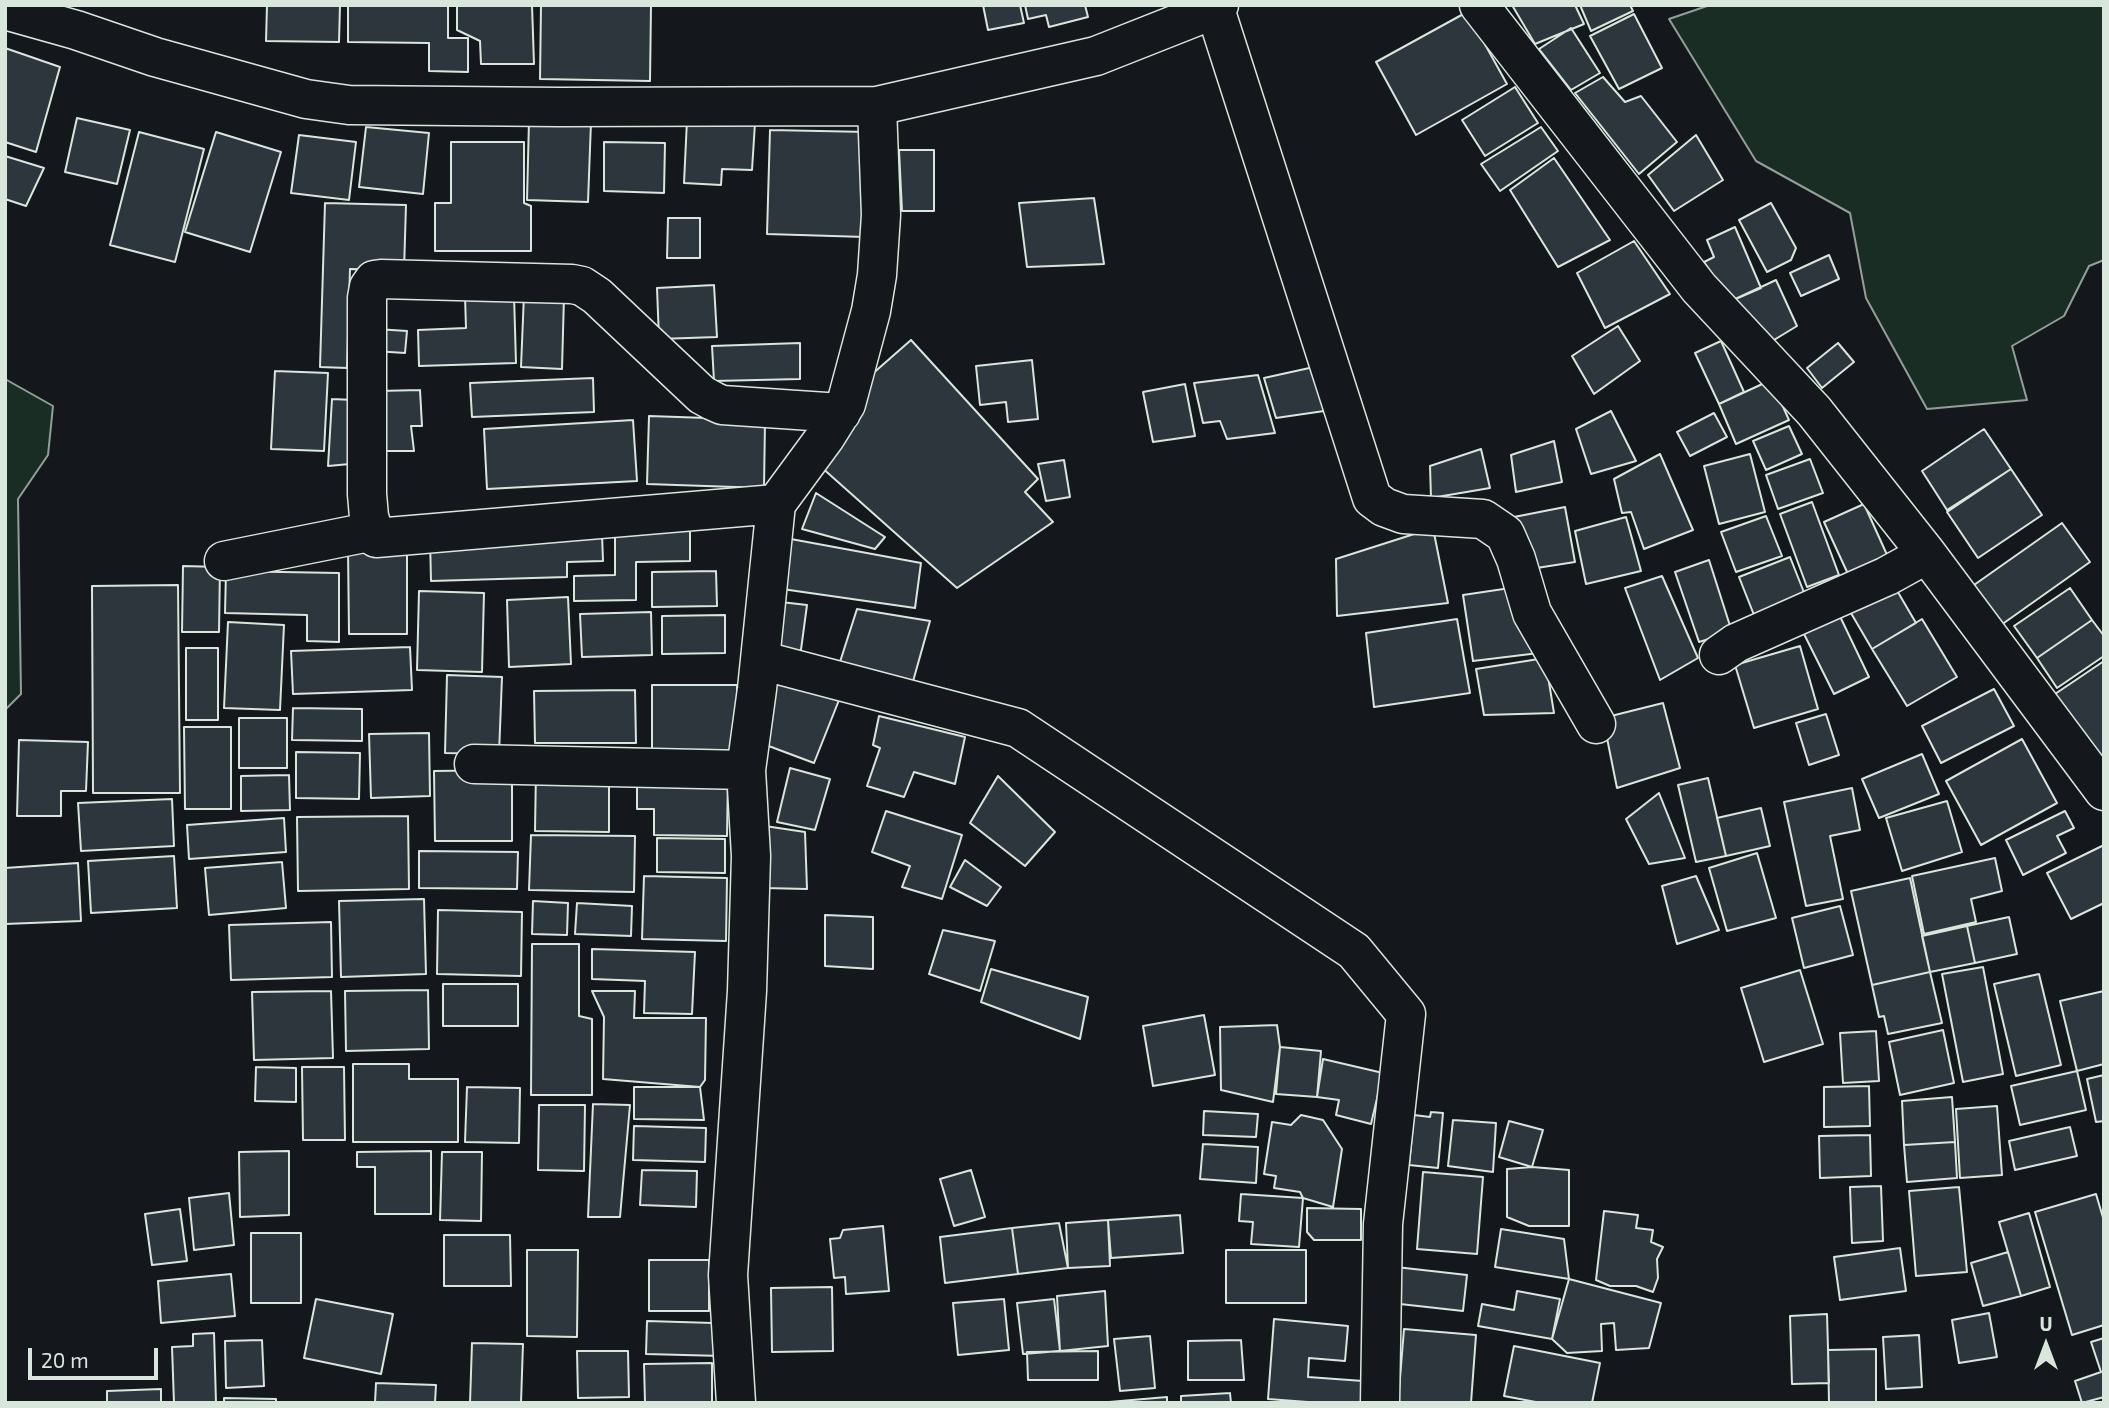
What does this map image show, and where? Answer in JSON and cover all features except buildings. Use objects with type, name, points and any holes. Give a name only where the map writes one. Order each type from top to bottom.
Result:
[{"type":"street","points":[[1479,5],[1699,288],[1814,411],[1927,554],[2104,791]]},
{"type":"street","points":[[5,10],[76,30],[155,57],[306,99],[349,104],[559,107],[877,106],[1096,56],[1217,7],[1372,498],[1404,514],[1483,519],[1505,534],[1516,559],[1532,613],[1596,724]]},
{"type":"street","points":[[736,1403],[728,1275],[747,991],[751,856],[746,770],[776,504],[846,404],[871,310],[877,275],[881,215],[877,106]]},
{"type":"street","points":[[776,504],[378,538],[374,531],[367,494],[369,287],[374,281],[582,286],[597,296],[702,395],[713,401],[722,405],[841,413]]},
{"type":"street","points":[[224,561],[374,531]]},
{"type":"street","points":[[1719,655],[1736,643],[1887,576],[1927,554]]},
{"type":"street","points":[[760,660],[1017,728],[1354,951],[1406,1014],[1383,1224],[1380,1403]]},
{"type":"street","points":[[474,764],[746,770]]},
{"type":"green space","points":[[1710,5],[2104,5],[2104,260],[2089,266],[2064,316],[2012,346],[2027,400],[1927,409],[1866,298],[1850,213],[1756,161],[1669,19]]},
{"type":"green space","points":[[5,379],[53,406],[48,455],[18,499],[21,694],[5,710]]}]
